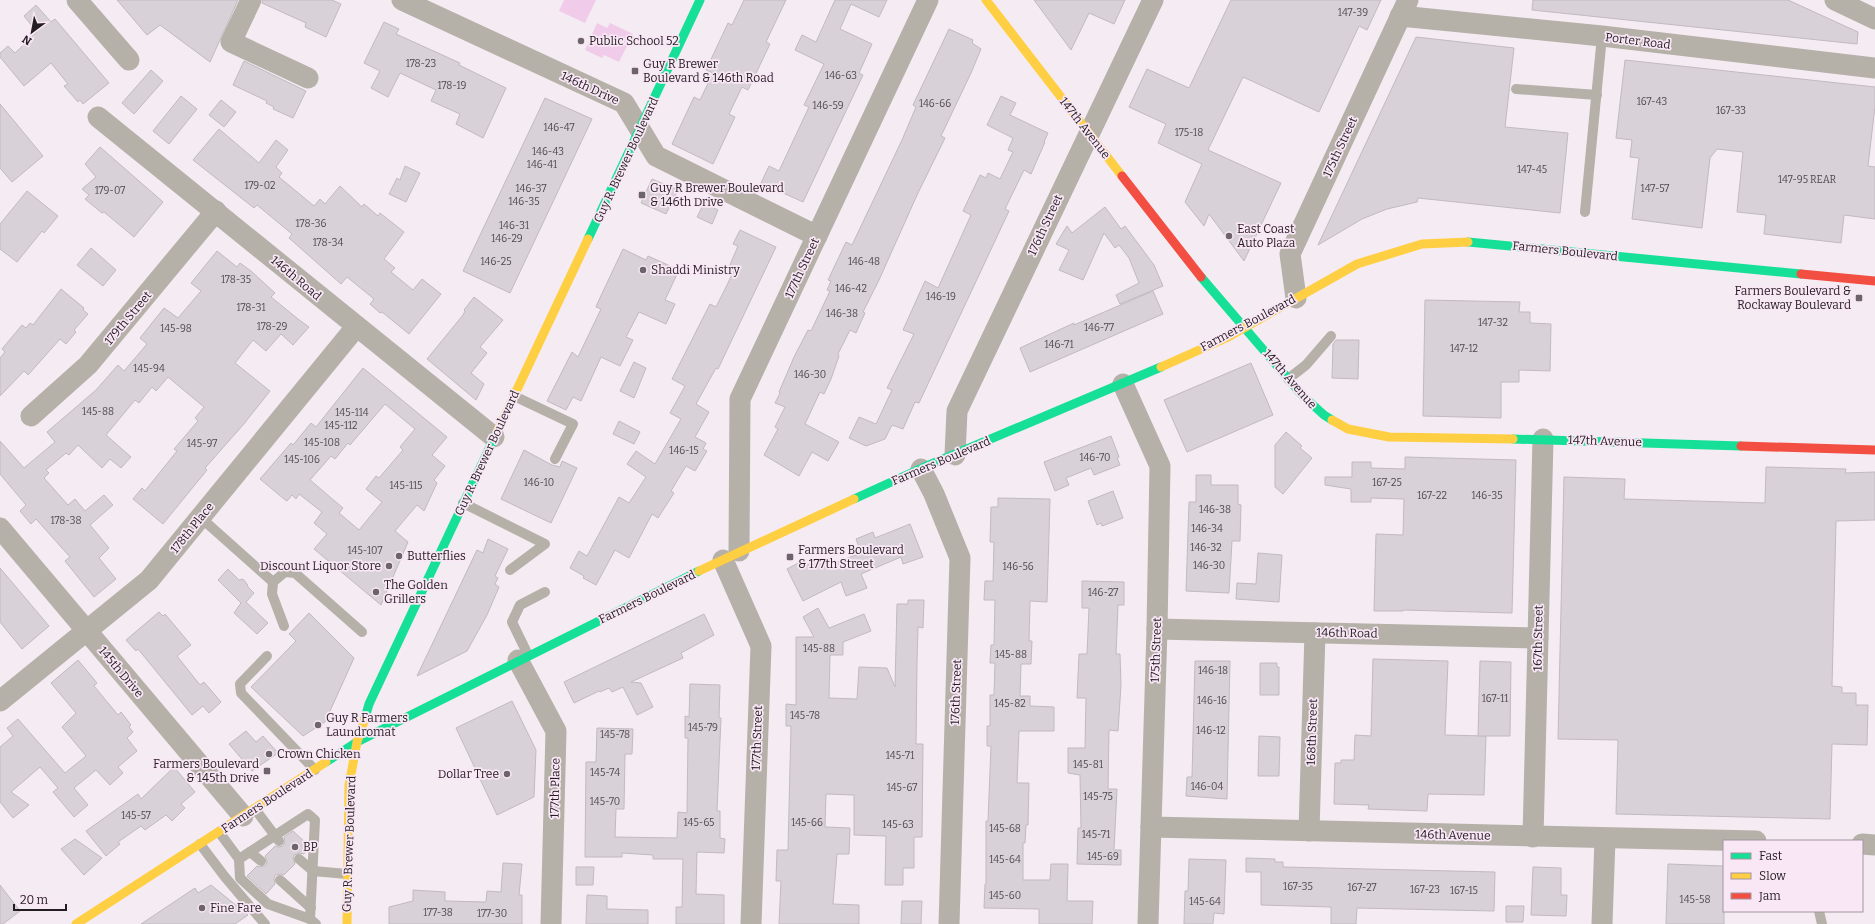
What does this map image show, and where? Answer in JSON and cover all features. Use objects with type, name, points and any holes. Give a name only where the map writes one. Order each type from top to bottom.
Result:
[{"type":"main road","name":"Guy R. Brewer Boulevard","points":[[347,924],[349,785],[357,742],[369,704],[700,0]]},
{"type":"main road","name":"147th Avenue","points":[[986,0],[1210,290],[1265,350],[1308,402],[1324,415],[1348,429],[1360,433],[1389,437],[1543,439],[1875,450]]},
{"type":"main road","name":"Farmers Boulevard","points":[[76,924],[357,742],[731,555],[921,469],[1123,384],[1226,338],[1343,270],[1374,258],[1422,244],[1474,242],[1875,282]]},
{"type":"street","points":[[77,0],[129,60]]},
{"type":"street","points":[[251,0],[231,42],[308,78]]},
{"type":"street","name":"146th Drive","points":[[402,0],[624,103],[656,156],[817,236]]},
{"type":"street","name":"177th Street","points":[[751,924],[761,646],[731,555],[740,399],[928,0]]},
{"type":"street","name":"176th Street","points":[[955,455],[957,411],[1153,0]]},
{"type":"street","points":[[1835,0],[1875,19]]},
{"type":"street","name":"Porter Road","points":[[1404,8],[1602,36],[1875,68]]},
{"type":"street","name":"175th Street","points":[[1296,298],[1290,254],[1404,8]]},
{"type":"street","name":"146th Road","points":[[98,117],[494,437]]},
{"type":"street","name":"179th Street","points":[[30,416],[88,366],[216,211]]},
{"type":"street","name":"178th Place","points":[[0,701],[149,580],[356,327]]},
{"type":"street","name":"175th Street","points":[[1123,384],[1160,466],[1157,629],[1148,924]]},
{"type":"street","name":"167th Street","points":[[1533,837],[1543,439]]},
{"type":"street","name":"176th Street","points":[[921,469],[934,494],[960,558],[949,924]]},
{"type":"street","name":"145th Drive","points":[[0,528],[86,630],[249,812]]},
{"type":"street","name":"146th Road","points":[[1157,629],[1538,638]]},
{"type":"street","name":"168th Street","points":[[1309,831],[1315,633]]},
{"type":"street","name":"177th Place","points":[[523,658],[556,731],[551,924]]},
{"type":"street","name":"146th Avenue","points":[[1151,827],[1605,839],[1723,841]]},
{"type":"street","points":[[1602,924],[1605,839]]},
{"type":"street","points":[[1863,844],[1875,844]]},
{"type":"lane","points":[[1585,212],[1602,36]]},
{"type":"lane","points":[[1516,89],[1597,95]]},
{"type":"lane","points":[[1288,379],[1306,366],[1331,336]]},
{"type":"lane","points":[[514,396],[573,424],[555,459]]},
{"type":"lane","points":[[463,503],[545,544],[510,570]]},
{"type":"lane","points":[[200,517],[274,582]]},
{"type":"lane","points":[[284,626],[272,594],[274,582],[285,572],[295,574],[362,632]]},
{"type":"lane","points":[[523,658],[512,622],[520,605],[545,592]]},
{"type":"lane","points":[[267,656],[240,684],[241,693],[315,770]]},
{"type":"lane","points":[[249,812],[277,839]]},
{"type":"lane","points":[[219,832],[239,859],[240,878],[268,904],[313,921],[311,908],[315,820],[308,814],[277,839],[239,859]]},
{"type":"lane","points":[[200,844],[225,877],[265,924]]},
{"type":"lane","points":[[250,852],[260,862]]},
{"type":"lane","points":[[299,859],[313,871],[347,874]]},
{"type":"lane","points":[[280,880],[311,908]]},
{"type":"lane","points":[[1819,912],[1822,924]]},
{"type":"shaded area","points":[[564,0],[596,0],[585,23],[559,11]]},
{"type":"shaded area","points":[[597,23],[607,28],[610,23],[633,34],[619,62],[604,55],[602,58],[585,50]]},
{"type":"building","points":[[117,0],[238,0],[210,62],[160,25],[147,35]]},
{"type":"building","points":[[263,0],[332,0],[341,4],[326,37],[305,27],[306,23],[262,3]]},
{"type":"building","points":[[744,0],[786,0],[766,42],[770,44],[748,90],[742,87],[729,114],[735,117],[713,164],[672,144],[694,97],[700,100],[713,73],[706,70],[728,23],[732,25]]},
{"type":"building","points":[[835,0],[887,0],[879,17],[851,4],[840,29],[872,44],[859,73],[863,75],[803,202],[761,183],[769,166],[779,171],[809,107],[804,105],[824,64],[795,50],[802,35],[816,42]]},
{"type":"building","points":[[1034,0],[1125,0],[1114,24],[1089,13],[1071,50]]},
{"type":"building","points":[[1231,0],[1381,0],[1367,30],[1359,26],[1319,112],[1243,77],[1208,150],[1281,183],[1244,261],[1209,214],[1204,226],[1185,202],[1202,164],[1158,143],[1166,124],[1129,107],[1147,69],[1189,88]]},
{"type":"building","points":[[1533,0],[1788,0],[1858,32],[1857,44],[1532,10]]},
{"type":"building","points":[[36,5],[51,22],[55,19],[109,83],[83,104],[80,100],[78,102],[64,86],[68,84],[51,63],[24,86],[0,57],[0,53],[8,46],[15,53],[37,32],[24,16]]},
{"type":"building","points":[[384,22],[399,29],[396,34],[460,63],[459,65],[506,88],[483,138],[456,124],[460,114],[431,101],[436,90],[400,73],[388,97],[371,88],[380,71],[364,63]]},
{"type":"building","points":[[949,29],[973,40],[972,43],[981,49],[941,136],[945,138],[863,312],[865,313],[856,333],[850,330],[838,354],[839,356],[831,379],[824,394],[820,392],[805,424],[839,442],[828,461],[812,452],[799,476],[764,455],[778,429],[775,427],[785,407],[775,403],[794,357],[808,330],[811,331],[830,291],[827,290],[831,281],[828,280],[846,242],[852,245],[902,140],[916,107],[913,105]]},
{"type":"building","points":[[1416,37],[1514,48],[1505,127],[1568,133],[1560,213],[1418,198],[1417,202],[1387,209],[1362,219],[1318,245]]},
{"type":"building","points":[[1625,60],[1875,87],[1875,106],[1868,166],[1875,167],[1875,219],[1844,215],[1841,243],[1764,234],[1766,215],[1737,212],[1743,152],[1717,149],[1710,158],[1702,228],[1632,219],[1639,158],[1630,157],[1632,140],[1616,138]]},
{"type":"building","points":[[244,61],[306,91],[293,118],[273,109],[274,107],[266,103],[267,101],[233,85]]},
{"type":"building","points":[[151,70],[163,81],[134,114],[122,103]]},
{"type":"building","points":[[181,96],[197,109],[169,144],[153,131]]},
{"type":"building","points":[[1001,96],[1016,103],[1010,115],[1048,133],[1045,142],[1031,174],[1024,170],[1005,209],[1009,211],[919,403],[915,402],[903,429],[892,425],[885,439],[866,446],[849,438],[859,417],[876,424],[892,390],[887,388],[914,334],[903,330],[925,281],[938,288],[971,215],[963,211],[980,175],[986,178],[988,173],[1000,179],[1013,152],[1008,150],[1013,138],[987,125]]},
{"type":"building","points":[[545,98],[592,119],[510,293],[463,271]]},
{"type":"building","points":[[221,100],[236,112],[224,127],[209,115]]},
{"type":"building","points":[[0,104],[43,156],[12,182],[0,168]]},
{"type":"building","points":[[219,129],[259,163],[276,140],[288,150],[276,167],[282,173],[279,177],[314,206],[320,199],[325,204],[340,186],[362,207],[364,204],[378,216],[380,213],[404,232],[384,259],[395,268],[391,272],[413,290],[422,279],[441,294],[409,334],[370,304],[374,299],[347,277],[341,284],[289,238],[292,234],[257,205],[254,208],[193,160]]},
{"type":"building","points":[[100,147],[163,202],[134,237],[104,212],[102,213],[85,199],[89,195],[82,189],[96,177],[85,164]]},
{"type":"building","points":[[405,166],[420,173],[406,202],[389,194],[397,178],[400,180]]},
{"type":"building","points":[[652,179],[678,190],[666,214],[641,203]]},
{"type":"building","points":[[27,191],[58,216],[44,233],[42,231],[17,262],[0,249],[0,224]]},
{"type":"building","points":[[704,203],[718,210],[712,224],[697,217]]},
{"type":"building","points":[[1105,207],[1121,229],[1125,226],[1154,265],[1163,286],[1120,304],[1116,295],[1139,283],[1129,258],[1119,245],[1115,248],[1104,233],[1083,280],[1059,270],[1069,250],[1056,244],[1067,226],[1072,233]]},
{"type":"building","points":[[740,230],[776,247],[718,369],[716,368],[696,404],[709,412],[695,437],[706,443],[703,449],[707,451],[695,471],[686,466],[671,491],[674,493],[658,518],[652,514],[629,558],[615,550],[596,585],[583,578],[584,576],[570,568],[579,551],[587,556],[619,497],[629,503],[646,477],[627,464],[636,451],[655,464],[681,419],[670,413],[685,386],[672,379],[710,304],[716,307],[734,270],[729,267],[738,246],[733,244]]},
{"type":"building","points":[[91,248],[116,270],[103,286],[77,265]]},
{"type":"building","points":[[623,249],[646,260],[648,256],[679,270],[665,300],[675,304],[666,324],[639,312],[626,337],[633,340],[620,366],[601,357],[581,401],[573,397],[566,410],[547,401],[572,352],[578,357],[601,309],[596,307]]},
{"type":"building","points":[[217,251],[237,267],[240,263],[251,271],[275,293],[271,297],[309,327],[293,345],[281,334],[266,351],[253,340],[235,363],[270,391],[243,425],[205,468],[207,470],[163,524],[133,499],[142,488],[145,491],[177,451],[174,449],[198,421],[195,418],[204,407],[168,377],[156,391],[152,387],[139,403],[135,400],[106,435],[131,457],[121,468],[110,459],[102,468],[78,445],[69,455],[66,453],[46,470],[49,473],[44,478],[68,505],[75,499],[85,511],[104,495],[113,505],[90,525],[109,548],[99,558],[116,579],[94,597],[65,561],[70,557],[36,519],[31,524],[20,511],[26,505],[0,474],[0,441],[24,468],[55,442],[47,432],[96,390],[118,365],[124,371],[147,344],[140,338],[164,308],[178,318],[201,291],[191,283]]},
{"type":"building","points":[[61,289],[84,308],[83,310],[88,314],[74,330],[76,332],[66,344],[60,339],[28,375],[24,371],[0,396],[0,358],[5,352],[2,349],[22,325],[26,328],[30,323],[33,325]]},
{"type":"building","points":[[1153,291],[1163,314],[1030,372],[1020,348],[1074,323],[1074,325]]},
{"type":"building","points":[[474,297],[503,320],[480,347],[487,353],[471,373],[484,384],[476,400],[427,359],[463,315],[464,310]]},
{"type":"building","points":[[1425,300],[1520,302],[1519,312],[1530,312],[1530,323],[1551,324],[1550,371],[1519,370],[1519,382],[1501,382],[1501,418],[1423,416]]},
{"type":"building","points":[[1336,340],[1359,340],[1358,379],[1332,378],[1333,344]]},
{"type":"building","points":[[634,362],[646,368],[634,398],[620,391]]},
{"type":"building","points":[[1251,363],[1273,415],[1187,452],[1164,400]]},
{"type":"building","points":[[363,368],[447,437],[432,455],[445,466],[434,480],[437,483],[424,511],[417,505],[395,531],[408,542],[381,605],[314,549],[327,534],[314,523],[322,512],[299,494],[296,499],[292,495],[287,501],[260,479],[291,443],[293,445],[311,423],[316,427]],"holes":[[[385,404],[415,429],[400,447],[403,450],[379,478],[376,476],[366,489],[382,502],[359,530],[339,513],[343,508],[310,480],[331,456],[335,459],[348,443],[350,445]]]},
{"type":"building","points":[[619,421],[640,432],[634,444],[613,434]]},
{"type":"building","points":[[1286,432],[1302,446],[1300,448],[1312,458],[1283,494],[1275,487],[1275,445]]},
{"type":"building","points":[[1111,436],[1119,457],[1117,458],[1120,465],[1094,475],[1091,468],[1066,478],[1069,485],[1055,491],[1044,462]]},
{"type":"building","points":[[524,450],[552,465],[560,467],[562,461],[577,468],[551,523],[501,499]]},
{"type":"building","points":[[1405,457],[1516,460],[1512,613],[1403,610],[1374,611],[1376,534],[1403,535],[1404,499],[1371,498],[1371,502],[1351,502],[1351,489],[1325,485],[1325,477],[1352,477],[1352,462],[1371,462],[1371,468],[1405,469]]},
{"type":"building","points":[[1766,467],[1846,469],[1845,473],[1875,472],[1875,520],[1836,521],[1832,686],[1842,687],[1842,693],[1856,693],[1856,705],[1868,705],[1867,745],[1832,744],[1830,819],[1616,814],[1618,740],[1558,739],[1564,477],[1625,479],[1624,499],[1765,503]]},
{"type":"building","points":[[1196,475],[1211,475],[1211,485],[1238,485],[1238,504],[1241,505],[1240,541],[1232,541],[1229,593],[1186,591],[1189,502],[1196,502]]},
{"type":"building","points":[[1113,491],[1123,518],[1102,526],[1101,523],[1097,525],[1088,501]]},
{"type":"building","points":[[998,498],[1050,499],[1047,602],[1030,601],[1029,641],[1032,641],[1031,664],[1021,664],[1020,696],[1030,696],[1030,706],[1054,707],[1054,731],[1019,731],[1017,783],[1029,783],[1028,825],[1026,825],[1025,843],[1023,843],[1023,880],[1050,880],[1051,864],[1068,864],[1067,901],[1093,901],[1092,924],[1039,924],[1039,909],[984,908],[986,884],[986,821],[988,821],[991,746],[987,746],[987,726],[990,726],[990,695],[994,695],[995,663],[990,663],[991,645],[994,645],[995,600],[984,600],[985,581],[993,581],[994,542],[990,542],[991,507],[998,507]]},
{"type":"building","points":[[910,524],[923,557],[903,564],[901,557],[861,574],[867,588],[846,596],[841,582],[803,601],[787,569],[802,561],[805,566],[820,559],[824,567],[861,553],[856,539],[873,532],[875,538]]},
{"type":"building","points":[[488,539],[508,549],[495,576],[498,578],[495,584],[499,587],[487,615],[467,651],[417,676],[477,550],[483,553]]},
{"type":"building","points":[[1258,553],[1282,555],[1279,602],[1236,599],[1237,583],[1256,584]]},
{"type":"building","points":[[0,568],[49,626],[22,649],[0,622]]},
{"type":"building","points":[[228,569],[239,580],[243,579],[254,593],[246,602],[268,623],[257,634],[234,613],[241,603],[218,580]]},
{"type":"building","points":[[1082,581],[1124,582],[1124,605],[1118,605],[1116,654],[1120,654],[1121,685],[1118,731],[1109,730],[1108,789],[1117,789],[1114,850],[1121,850],[1121,865],[1077,864],[1078,828],[1081,828],[1080,775],[1068,773],[1068,748],[1085,748],[1086,698],[1077,698],[1079,654],[1087,654],[1089,608],[1082,608]]},
{"type":"building","points":[[908,600],[924,600],[923,628],[918,627],[916,744],[923,744],[922,837],[914,837],[914,868],[903,868],[903,885],[885,885],[886,836],[854,835],[854,795],[826,794],[825,827],[850,828],[849,854],[837,854],[833,904],[859,905],[859,924],[779,924],[781,881],[776,881],[777,850],[788,850],[791,726],[786,726],[786,704],[796,705],[796,637],[814,637],[803,617],[818,608],[829,628],[864,614],[871,631],[843,642],[843,655],[830,655],[829,698],[857,699],[859,667],[887,668],[895,687],[897,604],[908,604]]},
{"type":"building","points":[[159,612],[163,616],[165,614],[191,645],[177,656],[200,685],[204,682],[221,702],[209,713],[203,706],[192,715],[138,649],[136,651],[126,640]]},
{"type":"building","points":[[309,613],[354,658],[325,722],[303,736],[251,687],[296,641],[289,634]]},
{"type":"building","points":[[704,614],[714,635],[681,653],[683,658],[631,682],[641,683],[653,707],[637,715],[623,687],[612,692],[609,688],[600,692],[599,691],[574,703],[564,682]]},
{"type":"building","points":[[1373,659],[1448,661],[1445,735],[1486,736],[1484,795],[1428,794],[1427,811],[1368,809],[1369,805],[1334,804],[1335,763],[1341,763],[1341,760],[1354,760],[1355,735],[1371,736]]},
{"type":"building","points":[[78,660],[97,683],[94,686],[118,715],[121,712],[131,725],[129,727],[133,732],[127,738],[137,751],[118,767],[123,773],[110,785],[96,770],[74,788],[88,805],[74,817],[53,792],[58,788],[40,767],[11,792],[29,805],[13,818],[0,802],[0,747],[13,736],[7,728],[18,719],[65,773],[86,756],[62,727],[76,713],[51,683]]},
{"type":"building","points":[[1195,661],[1230,661],[1227,799],[1186,796],[1187,777],[1192,777]]},
{"type":"building","points":[[1480,661],[1511,662],[1510,736],[1478,736]]},
{"type":"building","points":[[1260,663],[1277,663],[1277,667],[1279,667],[1279,695],[1260,695]]},
{"type":"building","points":[[690,684],[720,685],[719,718],[721,718],[717,811],[720,811],[720,838],[725,839],[724,853],[697,852],[696,894],[724,895],[724,924],[676,924],[676,907],[682,907],[683,859],[653,859],[653,855],[622,853],[622,857],[585,857],[586,762],[596,762],[597,728],[633,729],[632,754],[625,754],[624,809],[616,809],[615,837],[677,838],[678,812],[687,813],[688,738],[685,738],[685,716],[689,717]]},
{"type":"building","name":"Dollar Tree","points":[[512,701],[536,750],[534,797],[497,815],[456,728]]},
{"type":"building","points":[[246,731],[256,742],[263,736],[278,753],[252,771],[229,744]]},
{"type":"building","points":[[1259,736],[1280,737],[1279,776],[1258,776]]},
{"type":"building","points":[[174,767],[195,792],[181,804],[185,808],[172,821],[166,815],[145,830],[141,826],[118,842],[120,844],[106,856],[86,831],[138,794],[141,799]]},
{"type":"building","points":[[293,831],[307,844],[307,851],[304,854],[300,853],[294,855],[293,858],[295,864],[284,875],[275,875],[275,884],[266,894],[247,876],[257,866],[260,867],[266,865],[267,862],[265,856],[275,846],[283,846],[285,841],[284,837]]},
{"type":"building","points":[[75,839],[102,858],[84,875],[61,849]]},
{"type":"building","points":[[1246,858],[1275,859],[1275,862],[1283,862],[1283,867],[1495,872],[1494,911],[1357,908],[1356,924],[1331,924],[1331,907],[1261,905],[1261,872],[1246,872]]},
{"type":"building","points":[[1189,859],[1226,860],[1224,914],[1214,913],[1213,924],[1184,924],[1185,891],[1188,891]]},
{"type":"building","points":[[503,863],[522,864],[519,895],[522,895],[522,924],[389,924],[389,907],[413,901],[413,890],[445,892],[445,901],[486,902],[487,891],[501,892]]},
{"type":"building","points":[[1668,864],[1723,866],[1724,924],[1666,924]]},
{"type":"building","points":[[576,867],[594,867],[593,885],[576,885]]},
{"type":"building","points":[[1533,867],[1561,868],[1561,895],[1567,895],[1566,916],[1531,915]]},
{"type":"building","points":[[0,885],[20,911],[3,924],[0,924]]},
{"type":"building","name":"Fine Fare","points":[[211,885],[248,915],[235,924],[141,924],[195,888],[198,893]]},
{"type":"building","points":[[587,895],[607,896],[607,909],[648,910],[648,924],[586,924]]},
{"type":"building","points":[[902,901],[922,901],[921,924],[901,924]]},
{"type":"building","points":[[1506,906],[1524,906],[1523,922],[1506,922]]},
{"type":"traffic: fast","points":[[588,239],[700,0]]},
{"type":"traffic: fast","points":[[1468,242],[1801,274]]},
{"type":"traffic: fast","points":[[1201,277],[1303,396],[1324,415],[1332,420]]},
{"type":"traffic: fast","points":[[854,499],[922,468],[1161,367]]},
{"type":"traffic: fast","points":[[365,718],[369,704],[497,432]]},
{"type":"traffic: fast","points":[[1513,439],[1741,446]]},
{"type":"traffic: fast","points":[[326,762],[357,742],[699,571]]},
{"type":"traffic: slow","points":[[986,0],[1122,176]]},
{"type":"traffic: slow","points":[[497,432],[588,239]]},
{"type":"traffic: slow","points":[[1161,367],[1226,338],[1357,264],[1422,244],[1468,242]]},
{"type":"traffic: slow","points":[[1332,420],[1348,429],[1389,437],[1513,439]]},
{"type":"traffic: slow","points":[[699,571],[854,499]]},
{"type":"traffic: slow","points":[[347,924],[349,785],[357,742],[365,718]]},
{"type":"traffic: slow","points":[[76,924],[326,762]]},
{"type":"traffic: jam","points":[[1122,176],[1201,277]]},
{"type":"traffic: jam","points":[[1801,274],[1875,281]]},
{"type":"traffic: jam","points":[[1741,446],[1875,450]]},
{"type":"place","name":"Public School 52","points":[[581,41]]},
{"type":"place","name":"Guy R Brewer Boulevard & 146th Road","points":[[635,71]]},
{"type":"place","name":"Guy R Brewer Boulevard & 146th Drive","points":[[642,195]]},
{"type":"place","name":"East Coast Auto Plaza","points":[[1229,236]]},
{"type":"place","name":"Shaddi Ministry","points":[[643,270]]},
{"type":"place","name":"Farmers Boulevard & Rockaway Boulevard","points":[[1859,298]]},
{"type":"place","name":"Butterflies","points":[[399,556]]},
{"type":"place","name":"Farmers Boulevard & 177th Street","points":[[790,557]]},
{"type":"place","name":"Discount Liquor Store","points":[[389,566]]},
{"type":"place","name":"The Golden Grillers","points":[[376,592]]},
{"type":"place","name":"Guy R Farmers Laundromat","points":[[318,725]]},
{"type":"place","name":"Crown Chicken","points":[[269,754]]},
{"type":"place","name":"Farmers Boulevard & 145th Drive","points":[[267,771]]},
{"type":"place","name":"Dollar Tree","points":[[507,774]]},
{"type":"place","name":"BP","points":[[295,847]]},
{"type":"place","name":"Fine Fare","points":[[202,908]]}]
